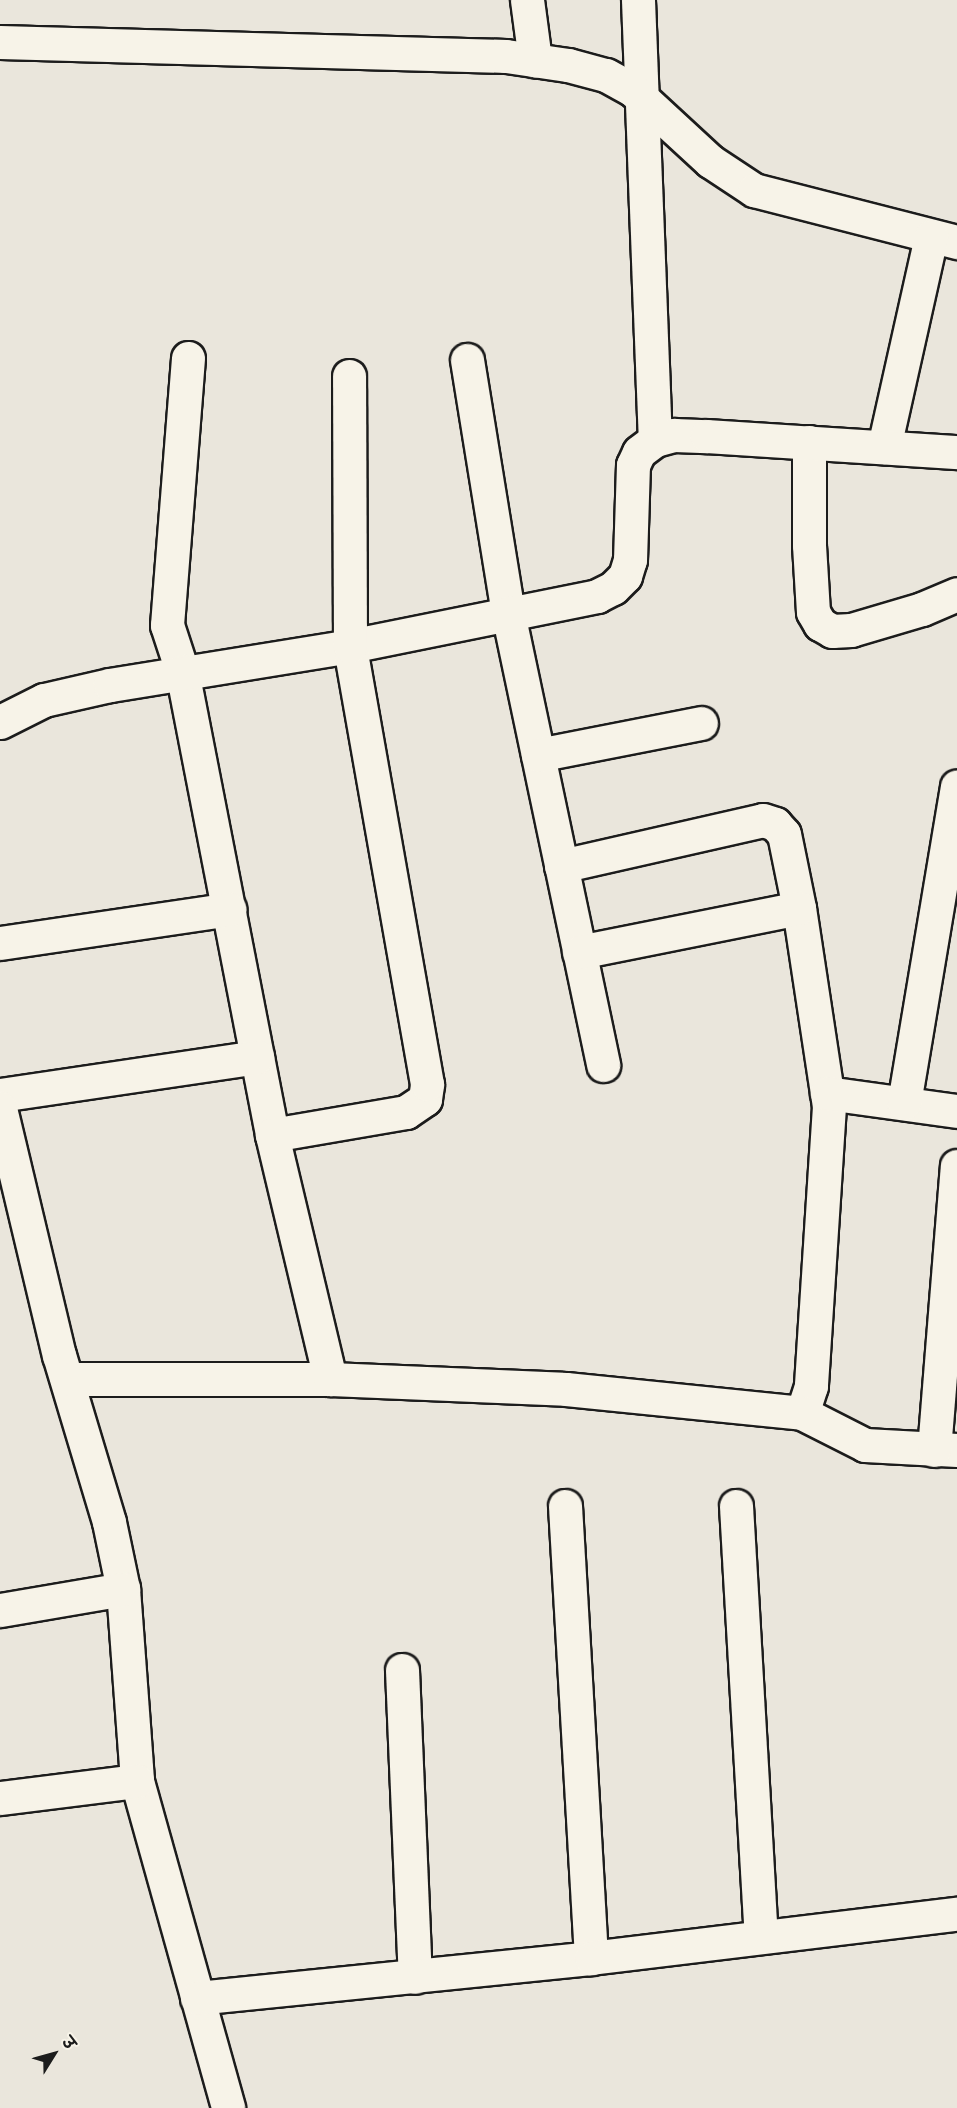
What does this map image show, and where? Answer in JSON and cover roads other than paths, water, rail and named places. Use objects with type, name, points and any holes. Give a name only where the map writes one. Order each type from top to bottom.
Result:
[{"type":"street","points":[[527,0],[535,60]]},
{"type":"street","points":[[638,0],[655,440]]},
{"type":"street","points":[[0,42],[506,56],[606,75],[641,96],[710,160],[754,190],[944,239],[884,447]]},
{"type":"street","points":[[188,358],[167,611],[170,638],[182,671],[272,1135],[330,1379]]},
{"type":"street","points":[[467,360],[508,613],[603,1065]]},
{"type":"street","points":[[272,1135],[406,1112],[425,1098],[427,1084],[350,646],[349,376]]},
{"type":"street","points":[[0,722],[44,700],[182,671],[350,646],[597,596],[613,588],[625,576],[630,561],[633,465],[639,452],[655,440],[696,435],[957,452]]},
{"type":"street","points":[[809,442],[809,545],[813,612],[820,624],[832,631],[851,630],[922,609],[957,594]]},
{"type":"street","points":[[538,755],[701,723]]},
{"type":"street","points":[[904,1103],[957,786]]},
{"type":"street","points":[[561,866],[763,820],[775,824],[784,834],[799,908],[827,1093],[811,1386],[802,1413]]},
{"type":"street","points":[[579,952],[799,908]]},
{"type":"street","points":[[0,943],[229,909]]},
{"type":"street","points":[[0,1095],[257,1057]]},
{"type":"street","points":[[827,1093],[957,1111]]},
{"type":"street","points":[[0,1108],[68,1380],[109,1522],[123,1589],[137,1781],[228,2108]]},
{"type":"street","points":[[68,1380],[330,1379],[566,1389],[802,1413],[866,1445],[945,1450],[957,1166]]},
{"type":"street","points":[[565,1506],[591,1958]]},
{"type":"street","points":[[735,1506],[761,1935]]},
{"type":"street","points":[[0,1610],[123,1589]]},
{"type":"street","points":[[402,1670],[415,1977]]},
{"type":"street","points":[[0,1798],[137,1781]]},
{"type":"street","points":[[197,1998],[591,1958],[761,1935],[957,1914]]}]
